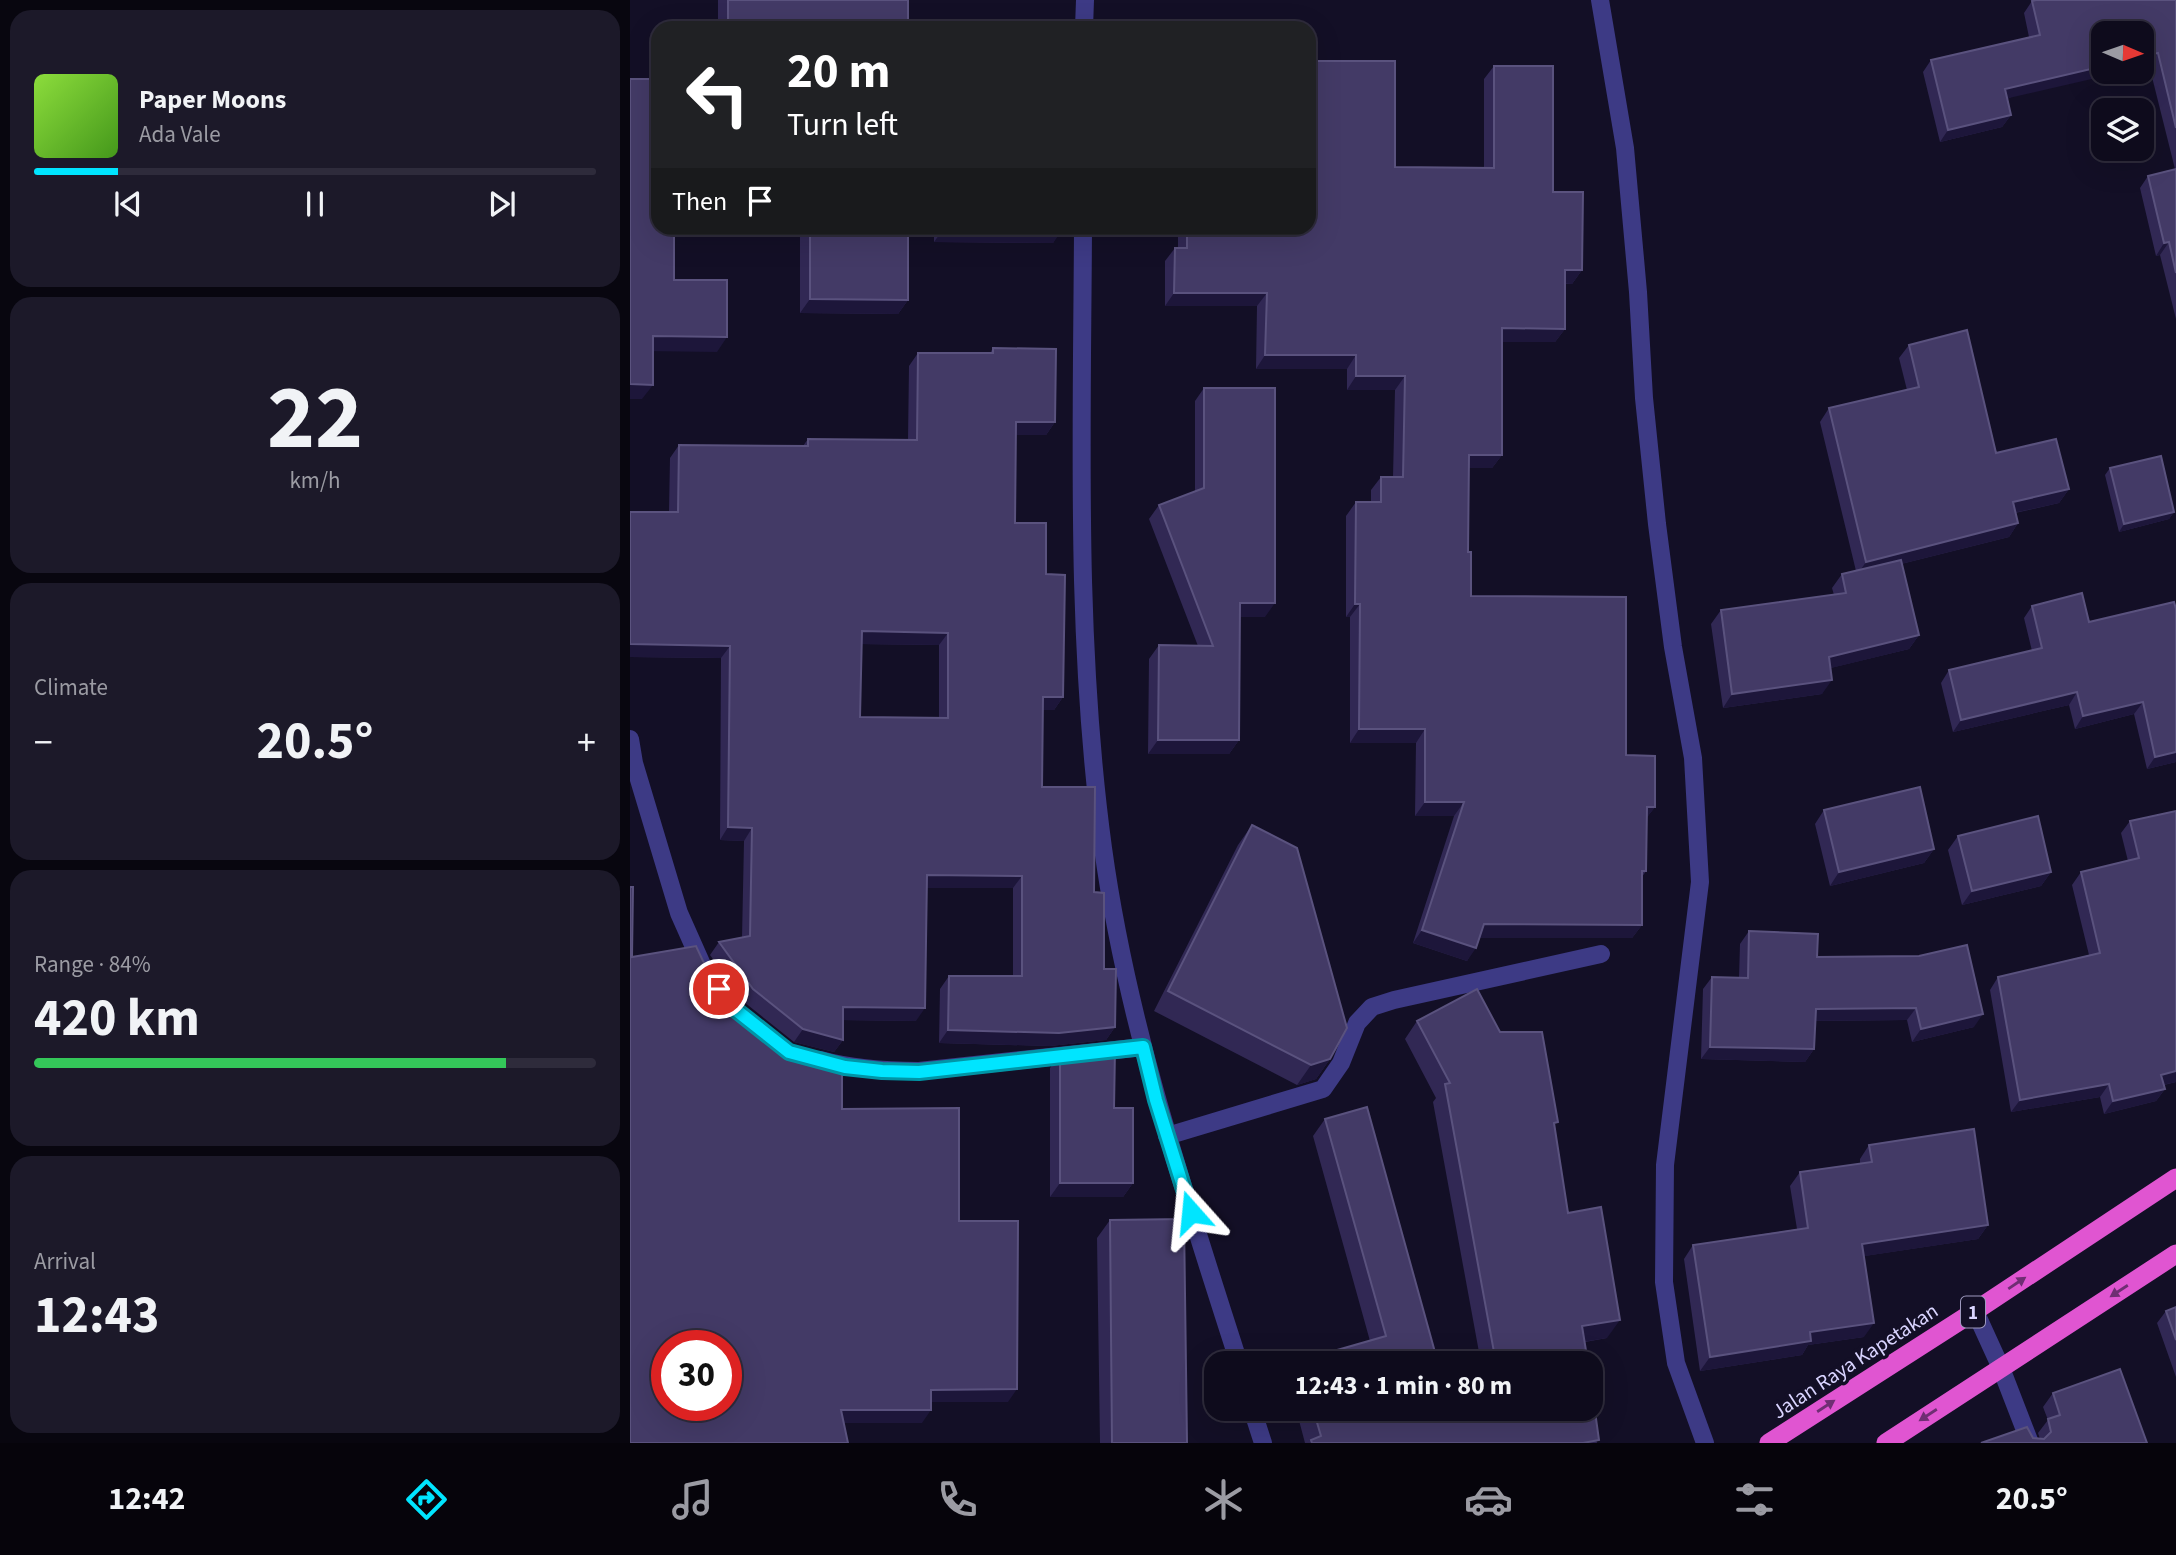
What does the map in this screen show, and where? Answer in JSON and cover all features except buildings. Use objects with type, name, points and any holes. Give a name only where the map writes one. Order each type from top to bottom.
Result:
[{"type":"highway","name":"Jalan Raya Kapetakan","points":[[1769,1443],[2176,1178]]},
{"type":"highway","points":[[1886,1443],[2176,1254]]},
{"type":"street","points":[[1084,21],[1085,0]]},
{"type":"street","points":[[1600,0],[1625,148],[1644,398],[1657,524],[1673,647],[1693,758],[1700,881],[1665,1165],[1664,1282],[1676,1363],[1705,1443]]},
{"type":"street","points":[[1083,235],[1081,460],[1086,673],[1103,847],[1118,939],[1143,1047],[1167,1136],[1235,1351]]},
{"type":"street","points":[[630,739],[634,764],[679,913],[703,967],[711,978]]},
{"type":"street","points":[[1167,1136],[1323,1089],[1341,1063],[1357,1023],[1372,1007],[1601,954]]},
{"type":"street","points":[[800,1055],[845,1067],[919,1072],[1143,1047]]},
{"type":"street","points":[[1975,1311],[2030,1443]]},
{"type":"street","points":[[1256,1421],[1263,1443]]},
{"type":"route","points":[[719,989],[736,1010],[789,1052],[845,1067],[919,1072],[1143,1047],[1156,1100],[1191,1212]]}]
